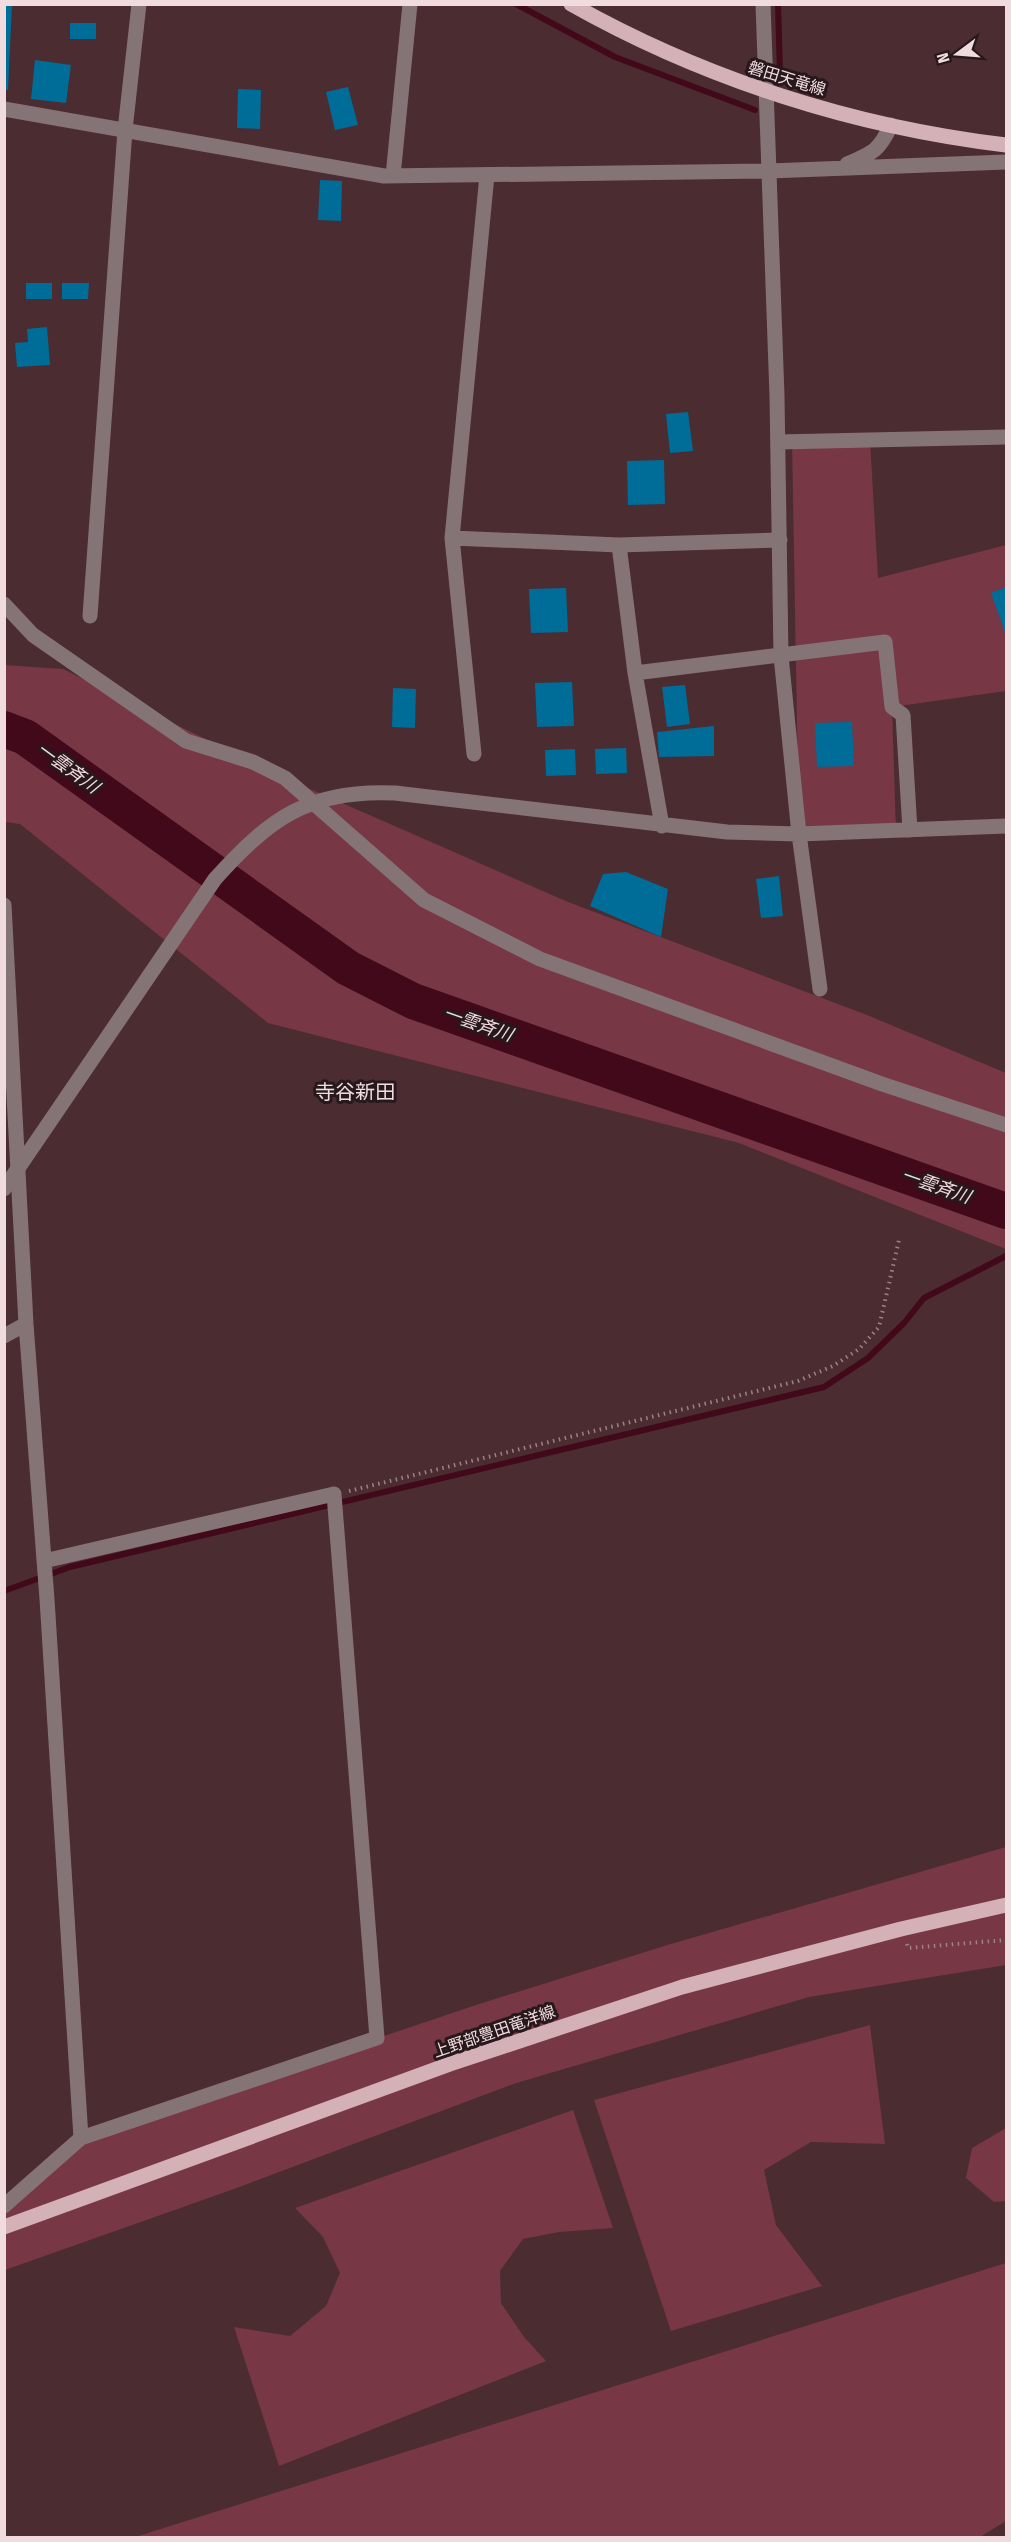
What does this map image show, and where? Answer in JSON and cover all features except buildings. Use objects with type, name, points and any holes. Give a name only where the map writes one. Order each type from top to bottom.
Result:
[{"type":"main road","name":"磐田天竜線","points":[[571,4],[615,29],[764,92],[891,125],[1006,145]]},
{"type":"main road","name":"上野部豊田竜洋線","points":[[4,2227],[450,2064],[682,1987],[901,1929],[1006,1905]]},
{"type":"street","points":[[90,616],[125,130],[139,4]]},
{"type":"street","points":[[393,176],[410,4]]},
{"type":"street","points":[[763,4],[764,92],[770,171],[781,656],[799,834],[819,989]]},
{"type":"street","points":[[4,109],[393,176],[770,171],[1006,162]]},
{"type":"street","points":[[839,168],[868,156],[881,145],[891,125]]},
{"type":"street","points":[[474,754],[453,538],[487,175]]},
{"type":"street","points":[[777,442],[1006,437]]},
{"type":"street","points":[[453,538],[619,545],[780,540]]},
{"type":"street","points":[[619,545],[635,673],[662,826]]},
{"type":"street","points":[[4,604],[33,635]]},
{"type":"street","points":[[4,616],[186,741],[253,762],[285,778],[424,900],[540,959],[837,1068],[1006,1125]]},
{"type":"street","points":[[635,673],[885,642],[892,707],[903,715],[910,830]]},
{"type":"street","points":[[4,1189],[215,879],[244,847],[272,824],[286,814],[313,804],[337,796],[366,792],[395,793],[727,832],[799,834],[1006,826]]},
{"type":"street","points":[[4,905],[26,1324],[47,1599],[81,2138]]},
{"type":"street","points":[[4,1336],[26,1324]]},
{"type":"street","points":[[4,2206],[81,2138],[377,2038],[334,1494],[44,1561]]},
{"type":"path","points":[[334,1494],[798,1381],[833,1366],[859,1349],[879,1327],[899,1240]]},
{"type":"path","points":[[901,1929],[908,1948],[1006,1940]]},
{"type":"shaded area","points":[[870,440],[878,578],[1006,545],[1006,691],[892,707],[896,830],[799,834],[792,442]]},
{"type":"shaded area","points":[[4,665],[63,669],[285,778],[568,902],[867,1015],[1006,1073],[1006,1249],[739,1143],[268,1023],[20,824],[5,822]]},
{"type":"shaded area","points":[[1006,1847],[1006,1965],[809,1997],[513,2084],[234,2189],[5,2270],[4,2206],[81,2138],[479,2004],[664,1946]]},
{"type":"shaded area","points":[[870,2025],[885,2144],[811,2142],[764,2170],[776,2225],[822,2286],[671,2331],[594,2100]]},
{"type":"shaded area","points":[[573,2110],[613,2228],[559,2232],[523,2239],[500,2271],[501,2303],[524,2337],[546,2361],[279,2466],[234,2327],[290,2336],[326,2306],[340,2273],[323,2237],[295,2208]]},
{"type":"shaded area","points":[[1006,2128],[1006,2201],[994,2202],[966,2178],[972,2148]]},
{"type":"shaded area","points":[[1006,2263],[1006,2521],[980,2537],[135,2537]]},
{"type":"waterway","points":[[516,4],[615,57],[755,110]]},
{"type":"waterway","points":[[778,4],[780,73]]},
{"type":"waterway","name":"一雲斉川","points":[[4,729],[25,737],[348,968],[413,1001],[1006,1211]]},
{"type":"waterway","points":[[4,1591],[70,1567],[824,1387],[868,1358],[904,1323],[924,1298],[1006,1256]]},
{"type":"district","name":"寺谷新田","points":[[355,1092]]}]
